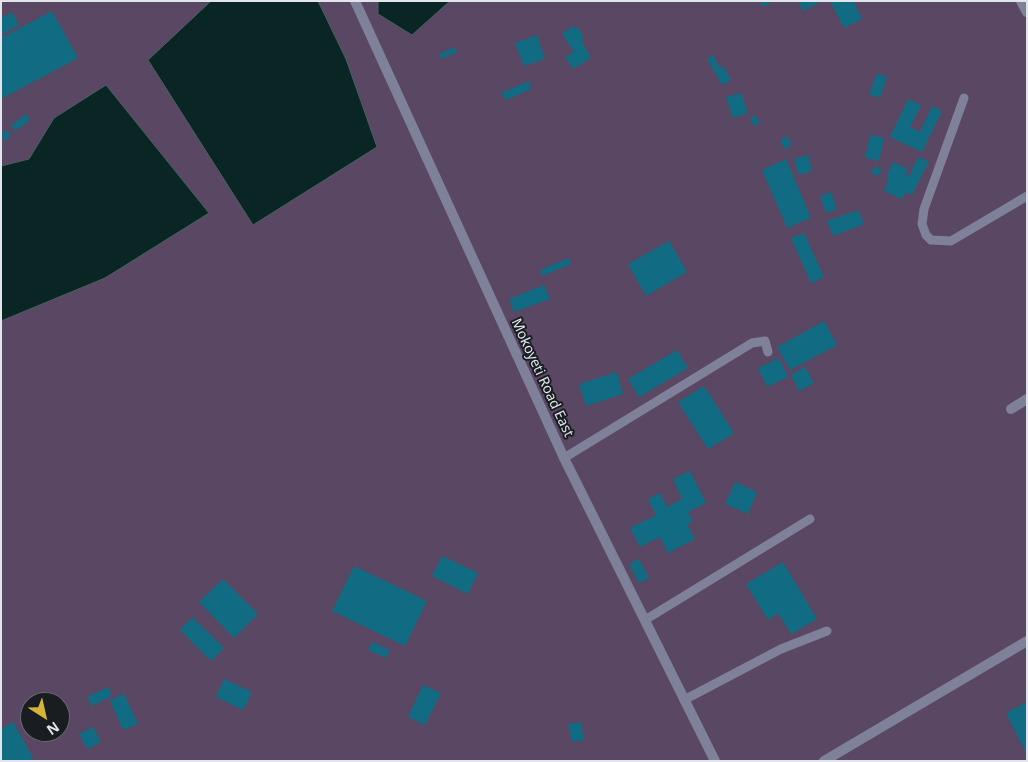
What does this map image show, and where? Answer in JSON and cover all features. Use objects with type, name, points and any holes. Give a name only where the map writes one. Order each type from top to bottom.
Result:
[{"type":"street","name":"Mokoyeti Road East","points":[[355,1],[564,458],[714,761]]},
{"type":"street","points":[[1021,1],[1027,12]]},
{"type":"street","points":[[1011,409],[1027,400]]},
{"type":"street","points":[[824,761],[1027,641]]},
{"type":"lane","points":[[964,98],[924,209],[922,224],[926,235],[931,240],[952,241],[1027,196]]},
{"type":"lane","points":[[564,458],[752,343],[765,341],[768,352]]},
{"type":"lane","points":[[645,620],[810,519]]},
{"type":"lane","points":[[684,700],[781,649],[827,631]]},
{"type":"shaded area","points":[[1,1],[1027,1],[1027,761],[1,761]]},
{"type":"shaded area","points":[[211,1],[318,1],[346,59],[377,147],[253,225],[148,60]]},
{"type":"shaded area","points":[[378,1],[450,1],[412,35],[378,14]]},
{"type":"shaded area","points":[[106,85],[209,213],[105,278],[1,321],[1,166],[29,159],[54,118]]},
{"type":"building","points":[[760,1],[774,1],[762,7]]},
{"type":"building","points":[[798,1],[822,1],[803,11]]},
{"type":"building","points":[[830,1],[853,1],[862,19],[844,28]]},
{"type":"building","points":[[52,11],[78,58],[1,99],[1,38]]},
{"type":"building","points":[[12,12],[19,25],[1,35],[1,18]]},
{"type":"building","points":[[574,26],[576,29],[578,27],[584,38],[581,40],[591,58],[573,69],[565,57],[574,52],[562,33]]},
{"type":"building","points":[[537,35],[545,59],[524,66],[515,43]]},
{"type":"building","points":[[454,47],[457,52],[441,59],[439,54]]},
{"type":"building","points":[[713,55],[720,68],[723,66],[731,80],[722,85],[707,59]]},
{"type":"building","points":[[877,73],[887,77],[880,98],[869,94]]},
{"type":"building","points":[[529,81],[531,89],[506,100],[501,93]]},
{"type":"building","points":[[741,93],[748,113],[733,118],[726,97]]},
{"type":"building","points":[[908,99],[921,105],[910,127],[920,132],[932,106],[942,111],[922,152],[890,137]]},
{"type":"building","points":[[26,114],[30,120],[15,131],[11,125]]},
{"type":"building","points":[[756,115],[760,124],[754,126],[750,118]]},
{"type":"building","points":[[7,130],[11,136],[4,141],[1,134]]},
{"type":"building","points":[[870,135],[884,138],[879,161],[865,158]]},
{"type":"building","points":[[787,136],[792,145],[785,149],[780,140]]},
{"type":"building","points":[[808,155],[812,171],[799,175],[794,159]]},
{"type":"building","points":[[918,157],[929,161],[912,195],[906,192],[902,199],[884,191],[889,179],[886,177],[893,162],[908,169],[905,174],[909,176]]},
{"type":"building","points":[[786,159],[811,218],[787,228],[762,170]]},
{"type":"building","points":[[875,166],[882,169],[878,176],[871,173]]},
{"type":"building","points":[[831,192],[837,209],[826,213],[820,196]]},
{"type":"building","points":[[858,210],[864,224],[833,236],[827,221]]},
{"type":"building","points":[[804,233],[824,277],[811,283],[791,238]]},
{"type":"building","points":[[669,241],[687,272],[646,296],[628,264]]},
{"type":"building","points":[[569,258],[571,264],[542,276],[540,270]]},
{"type":"building","points":[[544,285],[550,299],[514,312],[509,299]]},
{"type":"building","points":[[824,321],[837,345],[790,370],[777,347]]},
{"type":"building","points":[[677,350],[688,368],[639,397],[628,379]]},
{"type":"building","points":[[779,358],[788,377],[767,387],[758,368]]},
{"type":"building","points":[[805,367],[814,383],[799,391],[791,375]]},
{"type":"building","points":[[617,372],[623,394],[586,406],[579,384]]},
{"type":"building","points":[[704,386],[734,433],[708,449],[678,402]]},
{"type":"building","points":[[690,471],[706,503],[688,512],[693,521],[687,524],[695,539],[668,553],[660,537],[640,547],[630,528],[656,515],[648,499],[660,493],[667,507],[682,499],[673,479]]},
{"type":"building","points":[[735,482],[757,492],[748,514],[725,504]]},
{"type":"building","points":[[442,556],[478,573],[468,594],[432,576]]},
{"type":"building","points":[[639,559],[649,578],[639,583],[629,564]]},
{"type":"building","points":[[783,562],[817,619],[791,634],[778,613],[768,620],[746,584]]},
{"type":"building","points":[[354,566],[427,601],[405,646],[332,611]]},
{"type":"building","points":[[223,579],[258,614],[234,638],[199,602]]},
{"type":"building","points":[[192,617],[224,648],[211,661],[180,630]]},
{"type":"building","points":[[372,642],[390,650],[386,658],[368,650]]},
{"type":"building","points":[[224,679],[252,692],[243,710],[216,697]]},
{"type":"building","points":[[423,685],[441,693],[425,725],[408,717]]},
{"type":"building","points":[[108,687],[112,696],[92,706],[87,697]]},
{"type":"building","points":[[124,694],[138,724],[123,730],[110,700]]},
{"type":"building","points":[[1027,702],[1027,755],[1006,713]]},
{"type":"building","points":[[13,722],[20,735],[20,742],[24,742],[33,758],[28,761],[1,761],[1,729]]},
{"type":"building","points":[[581,722],[584,740],[572,742],[568,724]]},
{"type":"building","points":[[93,727],[101,742],[87,749],[79,734]]}]
